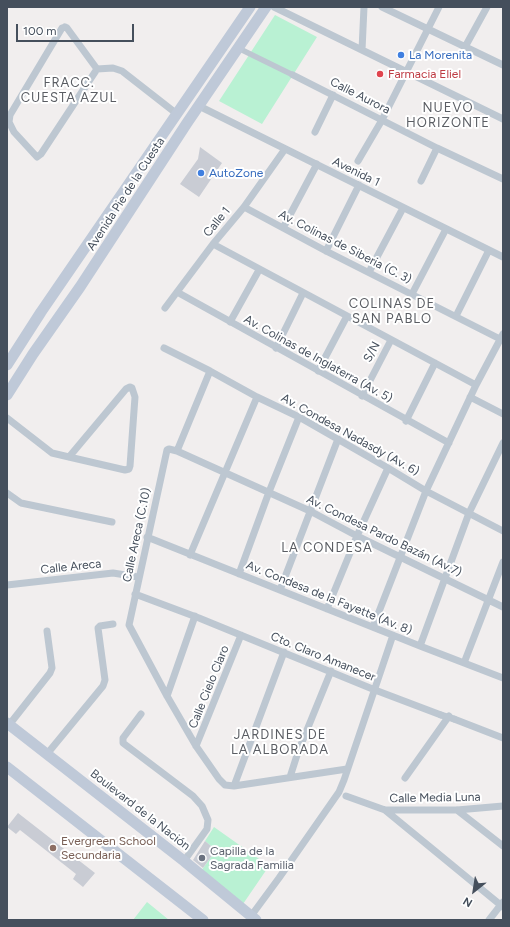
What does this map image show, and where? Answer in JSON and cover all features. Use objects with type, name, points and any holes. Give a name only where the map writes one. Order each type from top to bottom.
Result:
[{"type":"main road","name":"Avenida Pie de la Cuesta","points":[[7,365],[39,315],[250,7]]},
{"type":"main road","name":"Avenida Pie de la Cuesta","points":[[7,395],[33,354],[108,246],[199,106],[266,7]]},
{"type":"main road","name":"Boulevard de la Nación","points":[[8,724],[184,861],[254,918]]},
{"type":"main road","points":[[7,767],[203,920]]},
{"type":"street","points":[[274,7],[503,119]]},
{"type":"street","points":[[362,50],[364,7]]},
{"type":"street","points":[[358,161],[382,120],[439,7]]},
{"type":"street","points":[[465,47],[487,7]]},
{"type":"street","points":[[386,8],[503,65]]},
{"type":"street","points":[[62,28],[67,28],[97,69],[41,154],[37,157],[14,132],[9,122],[10,115],[62,28]]},
{"type":"street","points":[[238,48],[293,75]]},
{"type":"street","points":[[97,69],[113,68],[122,71],[177,114]]},
{"type":"street","name":"Calle Aurora","points":[[293,75],[437,148],[503,179]]},
{"type":"street","points":[[315,132],[333,95]]},
{"type":"street","name":"Avenida 1","points":[[199,106],[446,229],[489,250],[502,254]]},
{"type":"street","points":[[421,181],[437,148]]},
{"type":"street","name":"Calle 1","points":[[165,308],[213,244],[244,207],[285,149]]},
{"type":"street","points":[[283,228],[317,164]]},
{"type":"street","points":[[326,250],[359,185]]},
{"type":"street","name":"Av. Colinas de Siberia (C. 3)","points":[[244,207],[412,294],[456,316],[502,336]]},
{"type":"street","points":[[369,272],[404,208]]},
{"type":"street","points":[[412,294],[446,229]]},
{"type":"street","points":[[213,244],[476,385]]},
{"type":"street","points":[[456,316],[489,250]]},
{"type":"street","points":[[230,322],[259,270]]},
{"type":"street","name":"Av. Colinas de Inglaterra (Av. 5)","points":[[177,292],[406,421],[449,443]]},
{"type":"street","points":[[276,348],[303,293]]},
{"type":"street","points":[[318,371],[346,316]]},
{"type":"street","points":[[373,628],[426,491],[470,397],[502,336]]},
{"type":"street","name":"S/N","points":[[362,396],[391,340]]},
{"type":"street","name":"Av. Condesa Nadasdy (Av. 6)","points":[[164,348],[210,371],[257,398],[299,417],[426,491],[503,531]]},
{"type":"street","points":[[406,421],[435,363]]},
{"type":"street","points":[[178,451],[210,371]]},
{"type":"street","points":[[7,418],[52,453],[69,457],[125,470],[129,469],[130,466],[135,397],[132,388],[130,387],[126,389],[69,457]]},
{"type":"street","points":[[470,397],[503,414]]},
{"type":"street","points":[[190,555],[224,472],[257,398]]},
{"type":"street","points":[[239,574],[269,492],[299,417]]},
{"type":"street","points":[[280,590],[338,439]]},
{"type":"street","points":[[420,646],[469,513],[503,442]]},
{"type":"street","name":"Av. Condesa Pardo Bazán (Av.7)","points":[[166,450],[169,449],[178,451],[310,511],[357,536],[503,607]]},
{"type":"street","name":"Calle Areca (C.10)","points":[[166,450],[128,625],[167,696]]},
{"type":"street","points":[[326,609],[388,468]]},
{"type":"street","points":[[7,493],[21,503],[112,522]]},
{"type":"street","name":"Av. Condesa de la Fayette (Av. 8)","points":[[147,537],[373,628],[503,678]]},
{"type":"street","points":[[464,663],[503,562]]},
{"type":"street","name":"Calle Areca","points":[[7,585],[113,573],[138,577]]},
{"type":"street","name":"Cto. Claro Amanecer","points":[[135,594],[195,616],[375,690],[448,716],[503,738]]},
{"type":"street","points":[[195,616],[167,696],[196,746],[218,779],[224,785],[234,786],[347,769]]},
{"type":"street","points":[[47,754],[103,686],[105,680],[98,628],[100,626],[113,624]]},
{"type":"street","points":[[8,724],[50,673],[52,668],[48,631]]},
{"type":"street","name":"Calle Cielo Claro","points":[[196,746],[241,635]]},
{"type":"street","points":[[254,918],[279,878],[339,792],[393,635]]},
{"type":"street","points":[[234,786],[284,652]]},
{"type":"street","points":[[290,777],[298,752],[331,671]]},
{"type":"street","points":[[140,714],[123,738],[123,743],[193,796],[202,806],[208,820],[207,829],[184,861]]},
{"type":"street","points":[[405,778],[448,716]]},
{"type":"street","name":"Calle Media Luna","points":[[346,796],[385,810],[457,810],[503,806]]},
{"type":"street","points":[[385,810],[502,905],[489,920]]},
{"type":"street","points":[[457,810],[503,846]]},
{"type":"green space","points":[[275,15],[317,37],[262,124],[219,101]]},
{"type":"green space","points":[[214,827],[269,866],[243,904],[201,871],[216,850],[205,841]]},
{"type":"green space","points":[[147,902],[169,920],[133,920]]},
{"type":"building","name":"AutoZone","points":[[200,147],[222,163],[199,197],[180,184],[198,159]]},
{"type":"building","points":[[18,813],[95,873],[83,887],[73,879],[76,874],[20,830],[16,834],[7,827]]},
{"type":"building","name":"Capilla de la Sagrada Familia","points":[[205,841],[216,850],[203,868],[193,860]]},
{"type":"place","name":"La Morenita","points":[[401,55]]},
{"type":"place","name":"Farmacia Eliel","points":[[380,74]]},
{"type":"place","name":"AutoZone","points":[[201,173]]},
{"type":"place","name":"Evergreen School Secundaria","points":[[53,848]]},
{"type":"place","name":"Capilla de la Sagrada Familia","points":[[202,858]]},
{"type":"district","name":"FRACC. CUESTA AZUL","points":[[69,90]]},
{"type":"district","name":"NUEVO HORIZONTE","points":[[448,116]]},
{"type":"district","name":"COLINAS DE SAN PABLO","points":[[392,312]]},
{"type":"district","name":"LA CONDESA","points":[[327,548]]},
{"type":"district","name":"JARDINES DE LA ALBORADA","points":[[280,742]]}]
